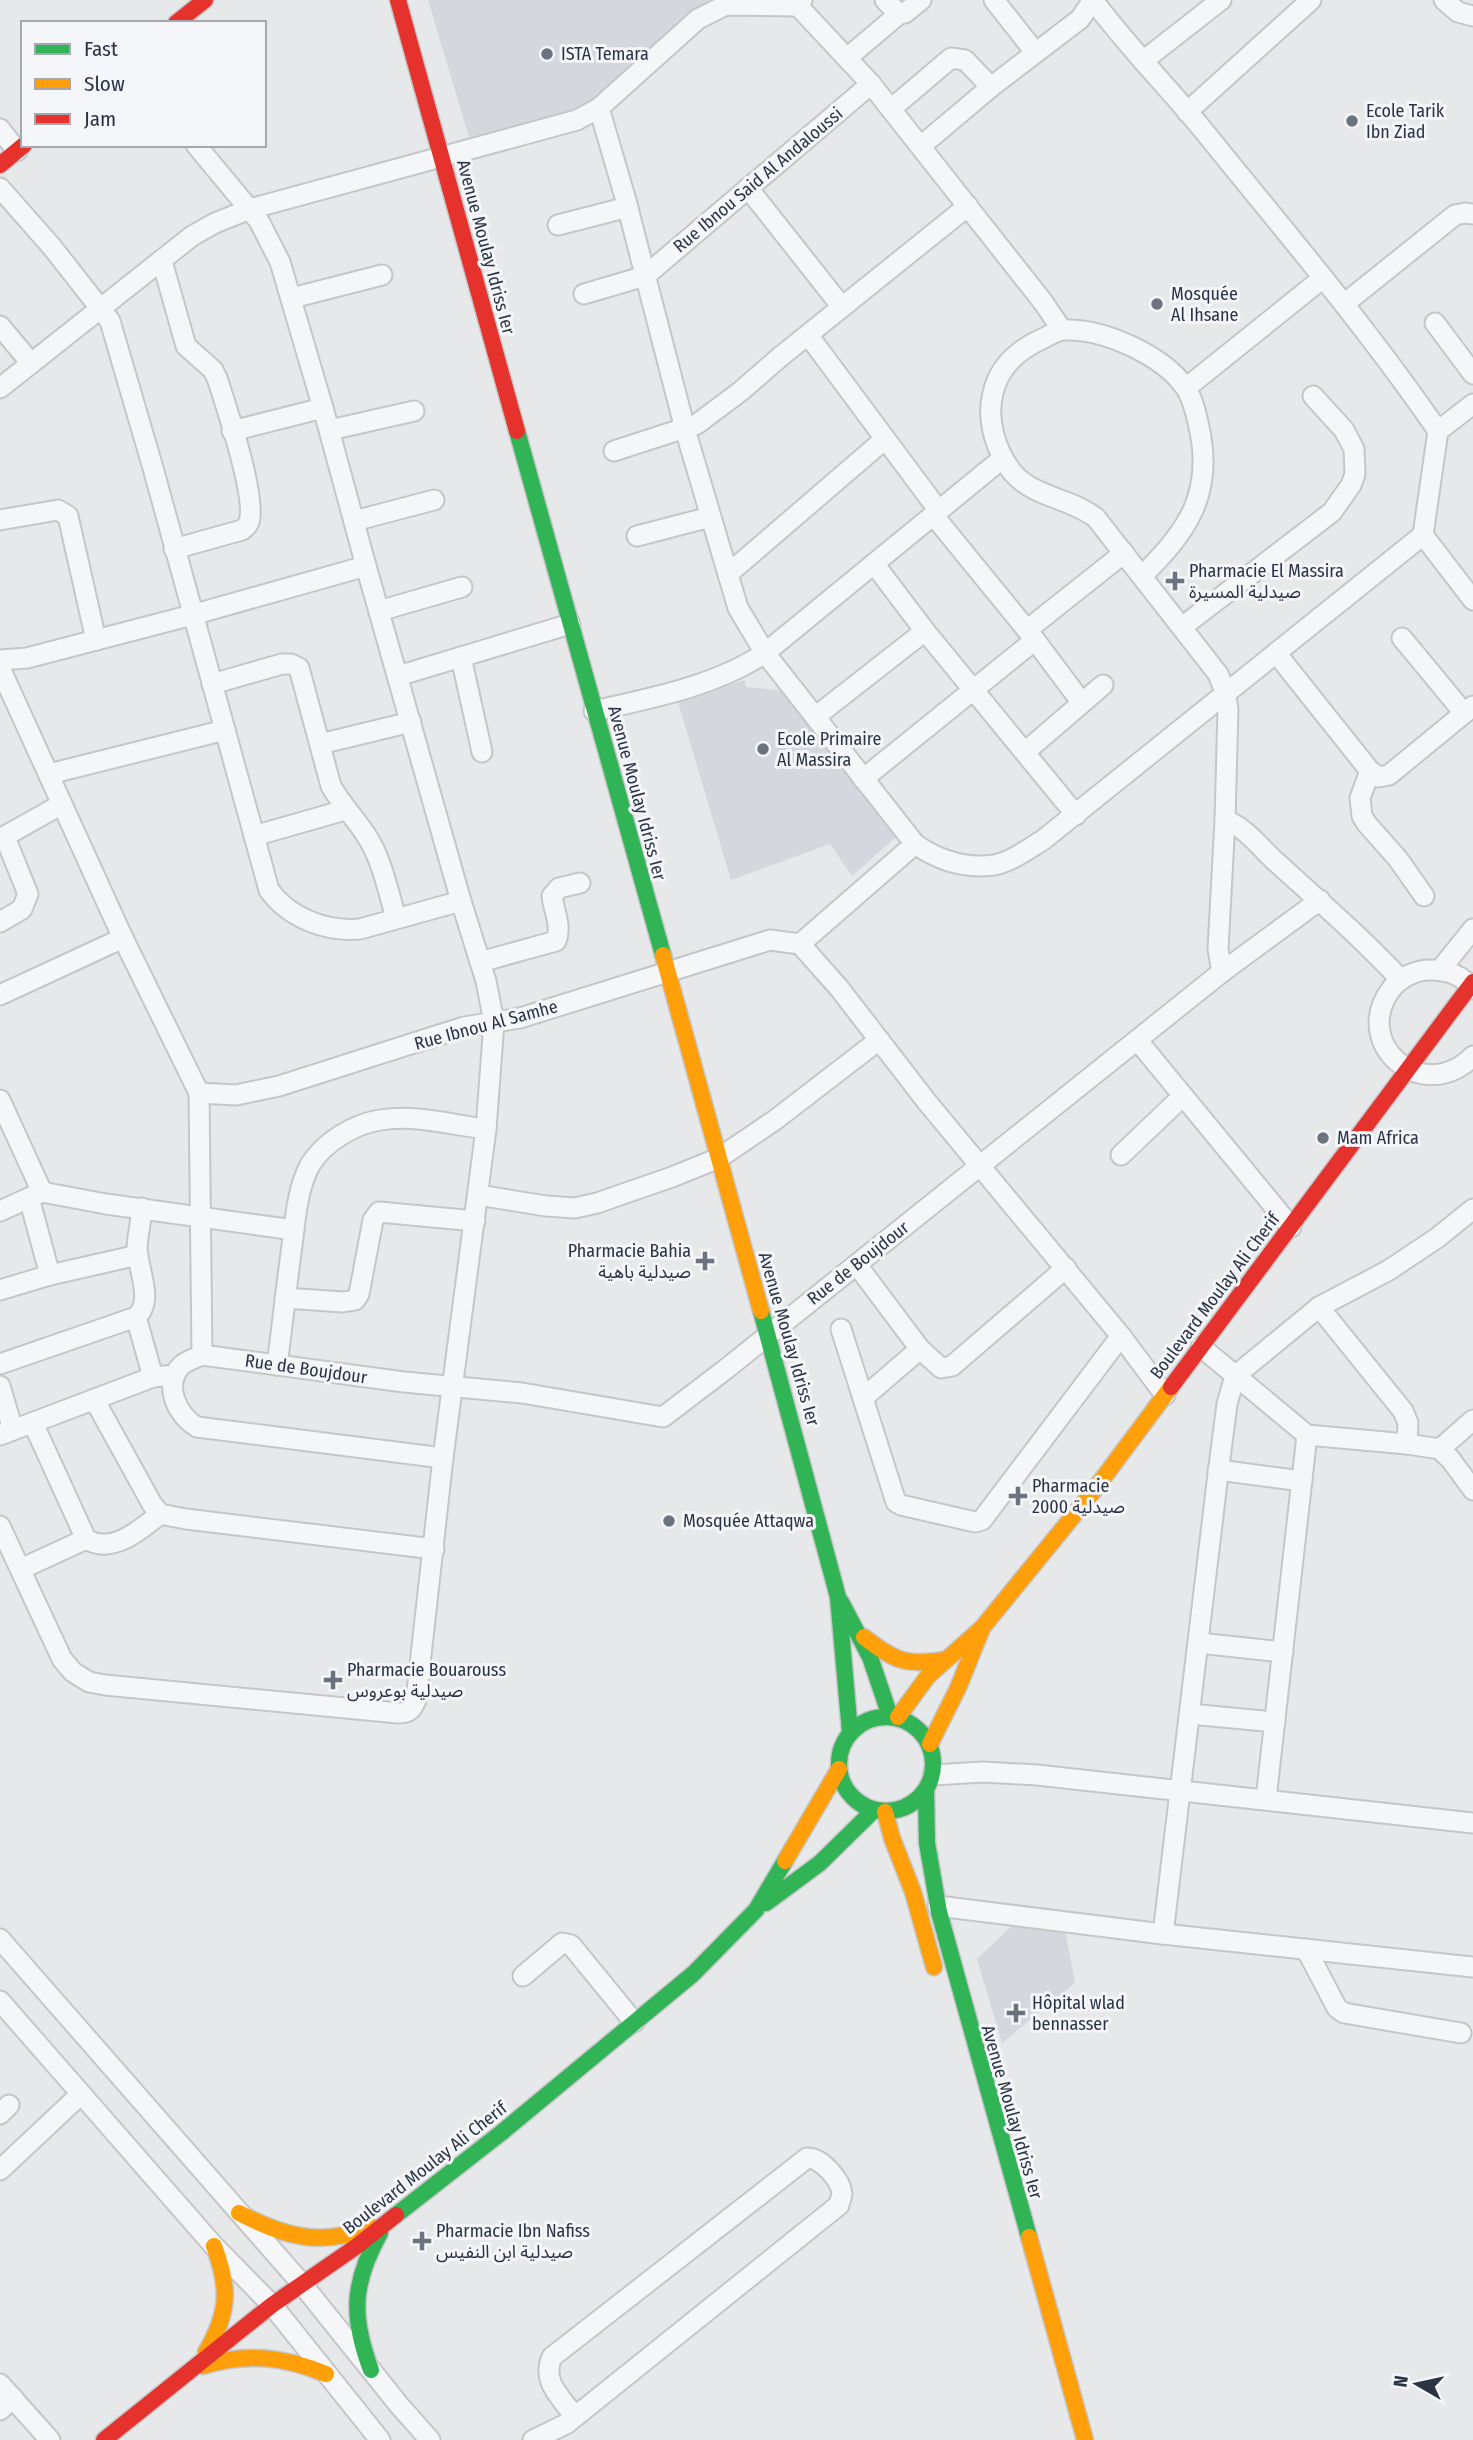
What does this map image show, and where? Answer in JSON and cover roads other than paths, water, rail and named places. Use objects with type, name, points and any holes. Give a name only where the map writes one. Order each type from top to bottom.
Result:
[{"type":"main road","points":[[179,21],[205,0]]},
{"type":"main road","name":"Avenue Moulay Idriss Ier","points":[[398,0],[804,1465],[838,1597]]},
{"type":"main road","points":[[0,165],[20,148]]},
{"type":"main road","name":"Boulevard Moulay Ali Cherif","points":[[894,1716],[945,1660],[982,1628],[1093,1493],[1472,985]]},
{"type":"main road","points":[[838,1597],[860,1634],[894,1716]]},
{"type":"main road","points":[[838,1597],[850,1732]]},
{"type":"main road","name":"Boulevard Moulay Ali Cherif","points":[[930,1744],[958,1688],[982,1628]]},
{"type":"main road","points":[[860,1634],[897,1661],[918,1665],[945,1660]]},
{"type":"main road","points":[[894,1716],[918,1728],[930,1744],[934,1765],[929,1782],[906,1807],[880,1811],[853,1798],[847,1790],[839,1769],[839,1756],[850,1732],[859,1724],[874,1717],[894,1716]]},
{"type":"main road","name":"Boulevard Moulay Ali Cherif","points":[[756,1910],[839,1769]]},
{"type":"main road","name":"Avenue Moulay Idriss Ier","points":[[929,1782],[925,1836],[938,1906],[961,2000],[1085,2440]]},
{"type":"main road","points":[[880,1811],[912,1892],[940,1987]]},
{"type":"main road","name":"Boulevard Moulay Ali Cherif","points":[[104,2440],[272,2305],[357,2246],[500,2133],[693,1974],[756,1910],[820,1863],[880,1811]]},
{"type":"main road","points":[[239,2213],[267,2229],[298,2238],[331,2239],[363,2231],[398,2213]]},
{"type":"main road","points":[[372,2370],[358,2332],[355,2313],[357,2283],[367,2254],[383,2229],[398,2213]]},
{"type":"main road","points":[[192,2370],[217,2335],[225,2313],[227,2290],[223,2267],[215,2246]]},
{"type":"main road","points":[[192,2370],[214,2362],[259,2356],[305,2364],[326,2374]]},
{"type":"street","points":[[847,58],[892,7],[905,13],[921,0]]},
{"type":"street","points":[[994,0],[1035,52]]},
{"type":"street","points":[[599,108],[628,207],[685,429],[738,608],[765,653],[915,844],[931,856],[944,861],[995,865],[1043,841],[1423,534],[1438,431],[1399,374],[1344,304],[1093,0],[1080,19],[991,87],[921,146]]},
{"type":"street","points":[[1143,61],[1221,0]]},
{"type":"street","points":[[1187,112],[1311,0]]},
{"type":"street","points":[[1444,0],[1458,12],[1473,16]]},
{"type":"street","points":[[0,388],[192,236],[215,223],[250,209],[577,120],[599,108],[698,19],[726,5],[800,3],[921,146],[1062,330]]},
{"type":"street","points":[[891,109],[951,58],[965,60],[991,87]]},
{"type":"street","name":"Rue Ibnou Said Al Andaloussi","points":[[645,276],[871,85]]},
{"type":"street","points":[[0,130],[20,148]]},
{"type":"street","points":[[0,1526],[62,1659],[73,1672],[89,1682],[187,1695],[398,1713],[410,1711],[416,1700],[443,1458],[486,1129],[494,1022],[480,962],[292,298],[270,240],[250,209],[198,147]]},
{"type":"street","points":[[0,188],[102,309],[115,336],[269,890],[279,904],[289,911],[312,922],[347,930],[360,929],[461,901]]},
{"type":"street","points":[[748,188],[842,307]]},
{"type":"street","points":[[614,451],[697,424],[968,206]]},
{"type":"street","points":[[558,225],[628,207]]},
{"type":"street","points":[[1344,304],[1455,215],[1473,214]]},
{"type":"street","points":[[162,261],[183,341],[189,351],[212,370],[217,378],[248,490],[250,513],[247,526],[242,530],[174,549]]},
{"type":"street","points":[[292,298],[382,275]]},
{"type":"street","points":[[584,294],[645,276]]},
{"type":"street","points":[[1186,388],[1322,278]]},
{"type":"street","points":[[1435,323],[1473,374]]},
{"type":"street","points":[[0,326],[31,363]]},
{"type":"street","points":[[1142,576],[1180,536],[1192,515],[1199,493],[1202,466],[1201,435],[1195,410],[1186,388],[1173,374],[1132,347],[1108,338],[1062,330],[1031,343],[1010,360],[998,376],[992,397],[992,424],[996,443],[1003,458],[1025,484],[1088,512],[1124,553],[1218,674],[1228,709],[1218,949],[1222,972]]},
{"type":"street","points":[[808,335],[937,513],[1082,703]]},
{"type":"street","points":[[1182,627],[1332,512],[1351,485],[1355,474],[1354,449],[1344,430],[1313,396]]},
{"type":"street","points":[[1438,431],[1473,404]]},
{"type":"street","points":[[232,431],[323,408]]},
{"type":"street","points":[[330,430],[414,411]]},
{"type":"street","points":[[728,574],[885,439]]},
{"type":"street","points":[[594,711],[685,688],[744,667],[875,565],[1003,458]]},
{"type":"street","points":[[354,521],[434,500]]},
{"type":"street","points":[[0,520],[58,510],[68,516],[96,640]]},
{"type":"street","points":[[637,536],[710,517]]},
{"type":"street","points":[[1423,534],[1473,600]]},
{"type":"street","points":[[863,779],[975,690],[1031,635],[1124,553]]},
{"type":"street","points":[[875,565],[925,631],[1076,815]]},
{"type":"street","points":[[0,660],[27,658],[366,566]]},
{"type":"street","points":[[379,611],[462,587]]},
{"type":"street","points":[[398,676],[570,624]]},
{"type":"street","points":[[815,717],[925,631]]},
{"type":"street","points":[[1276,653],[1370,771],[1379,777],[1389,775],[1469,709],[1402,638]]},
{"type":"street","points":[[461,657],[482,752]]},
{"type":"street","points":[[212,684],[282,663],[296,666],[304,681],[331,786],[376,855],[396,918]]},
{"type":"street","points":[[0,668],[123,938],[199,1093],[202,1355],[181,1366],[175,1375],[173,1388],[182,1416],[197,1427],[259,1437],[443,1458]]},
{"type":"street","points":[[1025,752],[1103,685]]},
{"type":"street","points":[[320,744],[411,723]]},
{"type":"street","points":[[50,775],[225,730]]},
{"type":"street","points":[[1370,771],[1360,798],[1362,816],[1398,859],[1424,896]]},
{"type":"street","points":[[0,922],[22,909],[28,894],[2,838],[62,803]]},
{"type":"street","points":[[254,836],[345,810]]},
{"type":"street","points":[[1225,820],[1242,831],[1320,900],[1401,980]]},
{"type":"street","points":[[915,844],[800,944],[839,988],[1066,1268],[1165,1395]]},
{"type":"street","points":[[480,962],[556,941],[559,937],[558,925],[552,896],[559,888],[580,883]]},
{"type":"street","name":"Rue de Boujdour","points":[[202,1355],[404,1382],[522,1394],[663,1417],[1222,972],[1320,900]]},
{"type":"street","points":[[1440,970],[1473,929]]},
{"type":"street","points":[[0,995],[123,938]]},
{"type":"street","name":"Rue Ibnou Al Samhe","points":[[199,1093],[236,1095],[279,1086],[464,1027],[520,1018],[771,940],[800,944]]},
{"type":"street","points":[[1472,985],[1457,975],[1440,970],[1424,970],[1401,980],[1385,998],[1380,1014],[1380,1032],[1385,1048],[1395,1061],[1408,1070],[1427,1076],[1446,1074],[1463,1066],[1473,1056]]},
{"type":"street","points":[[478,1195],[561,1208],[586,1206],[647,1186],[719,1157],[775,1120],[879,1040]]},
{"type":"street","points":[[1138,1041],[1291,1227]]},
{"type":"street","points":[[1121,1156],[1183,1096]]},
{"type":"street","points":[[0,1100],[36,1195],[50,1275]]},
{"type":"street","points":[[277,1365],[302,1182],[322,1150],[342,1134],[380,1120],[405,1119],[486,1129]]},
{"type":"street","points":[[0,1210],[36,1195],[294,1230]]},
{"type":"street","points":[[0,1364],[136,1317],[143,1308],[144,1300],[138,1255],[142,1208]]},
{"type":"street","points":[[1163,1934],[1218,1470],[1227,1404],[1235,1376],[1319,1307],[1389,1270],[1437,1238],[1473,1209]]},
{"type":"street","points":[[285,1298],[355,1300],[359,1294],[373,1220],[379,1212],[475,1221]]},
{"type":"street","points":[[0,1290],[50,1275],[138,1255]]},
{"type":"street","points":[[857,1265],[920,1349],[941,1368],[952,1366],[1066,1268]]},
{"type":"street","points":[[1319,1307],[1403,1411],[1408,1423],[1407,1444]]},
{"type":"street","points":[[136,1317],[153,1377]]},
{"type":"street","points":[[841,1329],[896,1502],[975,1522],[982,1520],[1121,1336]]},
{"type":"street","points":[[1201,1347],[1307,1435],[1440,1449],[1473,1490]]},
{"type":"street","points":[[863,1398],[920,1349]]},
{"type":"street","points":[[0,1386],[7,1433],[153,1377],[175,1375]]},
{"type":"street","points":[[94,1399],[160,1514],[434,1549]]},
{"type":"street","points":[[1440,1449],[1473,1420]]},
{"type":"street","points":[[33,1423],[86,1539],[95,1544],[106,1544],[128,1538],[160,1514]]},
{"type":"street","points":[[1266,1800],[1307,1435]]},
{"type":"street","points":[[1218,1470],[1302,1481]]},
{"type":"street","points":[[21,1569],[86,1539]]},
{"type":"street","points":[[1199,1643],[1283,1652]]},
{"type":"street","points":[[1189,1714],[1275,1722]]},
{"type":"street","points":[[929,1782],[983,1772],[1024,1774],[1473,1823]]},
{"type":"street","points":[[938,1906],[1163,1934],[1473,1967]]},
{"type":"street","points":[[0,1939],[302,2284],[430,2440]]},
{"type":"street","points":[[523,1976],[562,1943],[571,1945],[634,2022]]},
{"type":"street","points":[[1306,1949],[1337,2008],[1344,2013],[1461,2033]]},
{"type":"street","points":[[0,2001],[215,2246],[272,2305],[380,2440]]},
{"type":"street","points":[[0,2170],[82,2094]]},
{"type":"street","points":[[533,2440],[566,2424],[575,2417],[839,2205],[841,2189],[823,2163],[814,2157],[807,2158],[552,2357],[547,2369],[549,2381],[575,2417]]},
{"type":"street","points":[[4,2397],[50,2440]]},
{"type":"place","name":"ISTA Temara","points":[[547,54]]},
{"type":"place","name":"Ecole Tarik Ibn Ziad","points":[[1352,121]]},
{"type":"place","name":"Mosquée Al Ihsane","points":[[1157,304]]},
{"type":"place","name":"Pharmacie El Massira صيدلية المسيرة","points":[[1175,581]]},
{"type":"place","name":"Ecole Primaire Al Massira","points":[[763,749]]},
{"type":"place","name":"Mam Africa","points":[[1323,1138]]},
{"type":"place","name":"Pharmacie Bahia صيدلية باهية","points":[[705,1261]]},
{"type":"place","name":"Pharmacie 2000 صيدلية","points":[[1018,1496]]},
{"type":"place","name":"Mosquée Attaqwa","points":[[669,1521]]},
{"type":"place","name":"Pharmacie Bouarouss صيدلية بوعروس","points":[[333,1680]]},
{"type":"place","name":"Hôpital wlad bennasser","points":[[1016,2013]]},
{"type":"place","name":"Pharmacie Ibn Nafiss صيدلية ابن النفيس","points":[[422,2241]]}]
